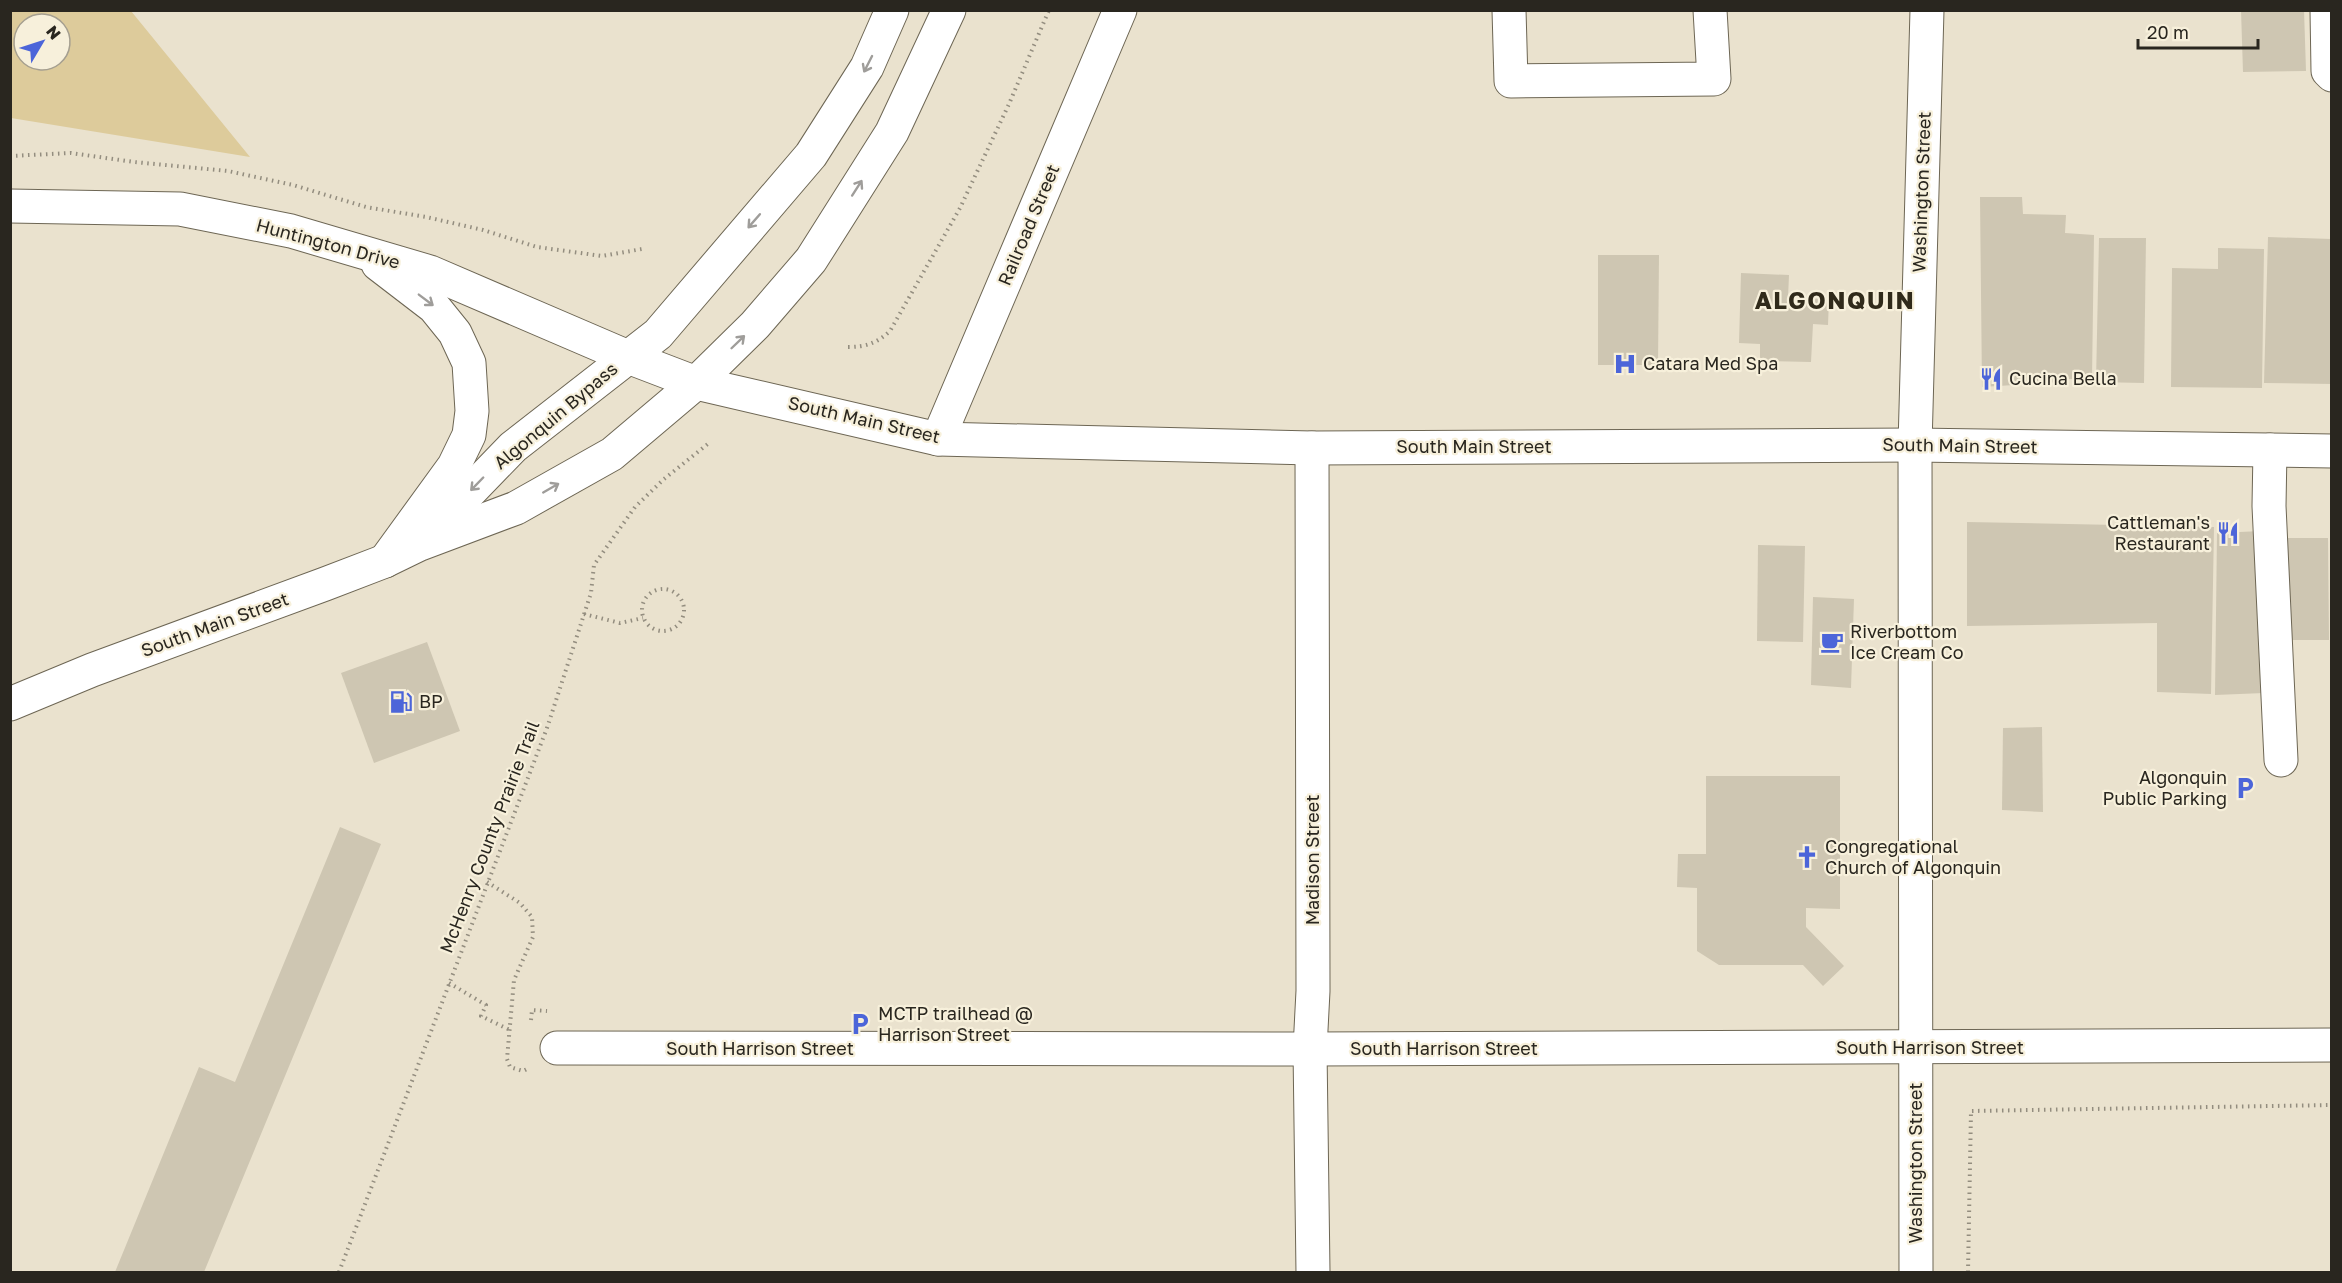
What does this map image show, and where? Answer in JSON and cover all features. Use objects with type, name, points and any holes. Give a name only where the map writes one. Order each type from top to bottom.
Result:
[{"type":"street","name":"Algonquin Bypass","points":[[420,544],[513,447],[658,334],[811,155],[867,67],[892,10]]},
{"type":"street","points":[[420,544],[516,508],[612,454],[696,382],[755,325],[811,260],[892,132],[948,10]]},
{"type":"street","name":"Railroad Street","points":[[938,439],[1120,10]]},
{"type":"street","points":[[1509,10],[1511,81],[1714,79],[1710,10]]},
{"type":"street","name":"Washington Street","points":[[1916,1272],[1915,445],[1927,10]]},
{"type":"street","points":[[2327,10],[2328,71],[2331,75]]},
{"type":"street","name":"Huntington Drive","points":[[10,206],[180,209],[291,231],[430,272],[628,357]]},
{"type":"street","points":[[362,252],[434,307],[455,333],[469,363],[472,411],[469,435],[454,466],[385,561]]},
{"type":"street","name":"South Main Street","points":[[628,357],[696,382],[938,439],[1312,448],[1915,445],[2331,451]]},
{"type":"street","name":"Madison Street","points":[[1312,448],[1313,991],[1310,1049],[1313,1272]]},
{"type":"street","points":[[2270,450],[2269,506],[2282,760]]},
{"type":"street","name":"South Main Street","points":[[10,704],[92,670],[385,561],[420,544]]},
{"type":"street","name":"South Harrison Street","points":[[557,1048],[1917,1048],[2331,1045]]},
{"type":"path","points":[[848,347],[863,347],[878,342],[890,331],[960,208],[1009,104],[1049,10]]},
{"type":"path","points":[[10,156],[70,153],[228,171],[293,185],[366,207],[483,230],[537,247],[602,256],[642,249]]},
{"type":"path","name":"McHenry County Prairie Trail","points":[[339,1272],[547,728],[591,593],[594,565],[635,507],[663,479],[709,443]]},
{"type":"path","points":[[669,589],[680,598],[683,604],[682,618],[674,628],[660,631],[653,629],[643,618],[644,598],[655,590],[669,589]]},
{"type":"path","points":[[584,614],[620,623],[643,618]]},
{"type":"path","points":[[487,882],[520,903],[532,917],[533,937],[514,980],[507,1059],[510,1067],[523,1071],[527,1068]]},
{"type":"path","points":[[449,983],[486,1005],[481,1016],[510,1030]]},
{"type":"path","points":[[531,1022],[532,1010],[554,1012],[557,1048]]},
{"type":"path","points":[[1968,1272],[1971,1111],[2331,1105]]},
{"type":"shaded area","points":[[10,11],[131,11],[250,157],[11,118]]},
{"type":"building","points":[[2241,10],[2304,10],[2306,71],[2243,72]]},
{"type":"building","points":[[1980,197],[2022,197],[2023,214],[2066,215],[2065,233],[2094,235],[2092,379],[2061,379],[2061,382],[1982,387]]},
{"type":"building","points":[[2268,237],[2332,239],[2332,384],[2264,383]]},
{"type":"building","points":[[2099,238],[2146,238],[2144,383],[2096,382]]},
{"type":"building","points":[[2218,248],[2264,249],[2262,388],[2171,387],[2172,268],[2218,269]]},
{"type":"building","points":[[1598,255],[1659,255],[1658,365],[1598,365]]},
{"type":"building","points":[[1741,273],[1789,275],[1788,298],[1829,299],[1828,325],[1813,324],[1811,362],[1760,361],[1760,344],[1739,343]]},
{"type":"building","points":[[1967,522],[2214,527],[2211,694],[2157,692],[2157,623],[1967,626]]},
{"type":"building","points":[[2262,531],[2264,693],[2215,695],[2217,533]]},
{"type":"building","points":[[2279,538],[2328,538],[2329,640],[2280,640]]},
{"type":"building","points":[[1758,545],[1805,546],[1803,642],[1757,641]]},
{"type":"building","name":"Riverbottom Ice Cream Co","points":[[1813,597],[1854,599],[1851,688],[1811,685]]},
{"type":"building","name":"BP","points":[[427,642],[460,731],[374,763],[341,673]]},
{"type":"building","points":[[2042,727],[2043,812],[2002,810],[2003,728]]},
{"type":"building","points":[[1706,776],[1840,776],[1840,909],[1806,908],[1806,927],[1844,966],[1823,986],[1803,965],[1719,965],[1697,951],[1697,888],[1677,887],[1678,854],[1706,854]]},
{"type":"building","points":[[340,827],[381,844],[204,1272],[115,1272],[199,1067],[235,1082]]},
{"type":"place","name":"Catara Med Spa","points":[[1625,364]]},
{"type":"place","name":"Cucina Bella","points":[[1991,379]]},
{"type":"place","name":"Cattleman's Restaurant","points":[[2228,533]]},
{"type":"place","name":"Riverbottom Ice Cream Co","points":[[1832,642]]},
{"type":"place","name":"BP","points":[[401,702]]},
{"type":"place","name":"Algonquin Public Parking","points":[[2245,788]]},
{"type":"place","name":"Congregational Church of Algonquin","points":[[1807,857]]},
{"type":"place","name":"MCTP trailhead @ Harrison Street","points":[[860,1024]]},
{"type":"district","name":"ALGONQUIN","points":[[1835,301]]}]
